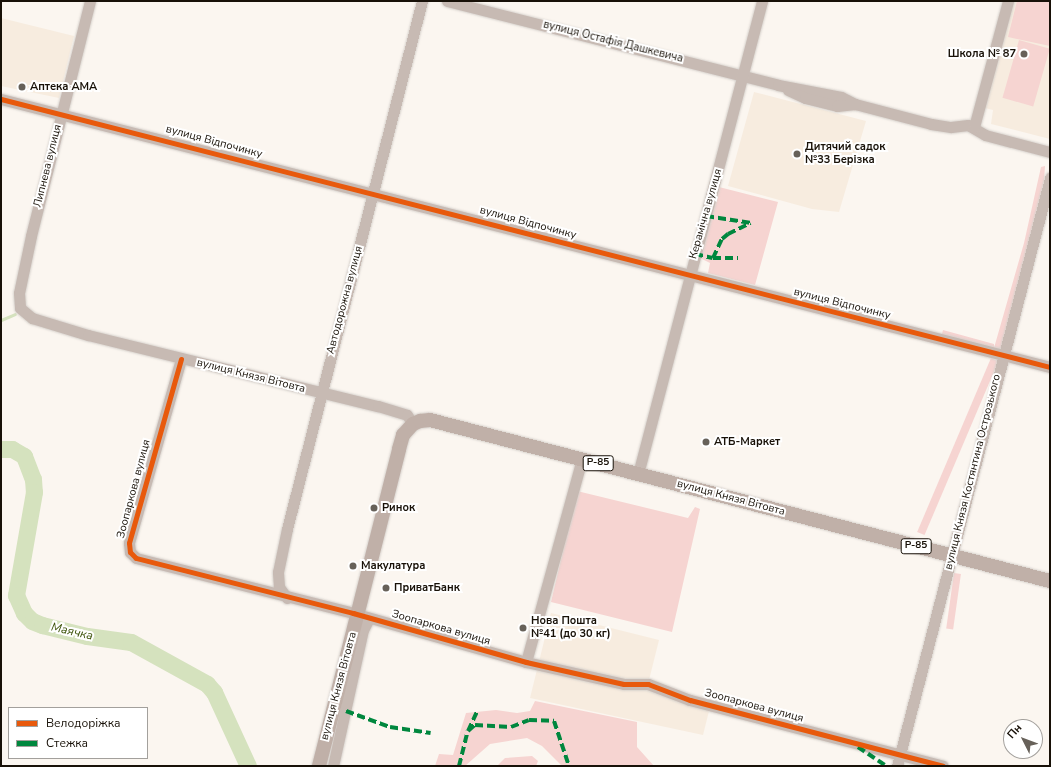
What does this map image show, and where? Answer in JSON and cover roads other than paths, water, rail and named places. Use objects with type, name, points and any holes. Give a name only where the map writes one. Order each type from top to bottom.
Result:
[{"type":"main road","name":"вулиця Князя Вітовта","points":[[319,766],[364,617],[403,434],[413,424],[430,420],[951,554],[1050,581]]},
{"type":"street","name":"Липнева вулиця","points":[[20,308],[19,293],[61,113],[90,1]]},
{"type":"street","name":"Автодорожна вулиця","points":[[287,598],[279,587],[278,572],[320,393],[422,1]]},
{"type":"street","name":"вулиця Остафія Дашкевича","points":[[447,1],[743,75],[778,85],[805,98],[837,106],[855,104],[930,124],[951,127],[968,125],[974,127]]},
{"type":"street","name":"Керамічна вулиця","points":[[638,474],[689,274],[762,1]]},
{"type":"street","points":[[1008,1],[974,127],[985,136],[1050,152]]},
{"type":"street","name":"вулиця Відпочинку","points":[[1,99],[61,113],[1050,367]]},
{"type":"street","name":"вулиця Князя Костянтина Острозького","points":[[897,766],[1050,178]]},
{"type":"street","name":"вулиця Князя Вітовта","points":[[20,308],[32,318],[88,335],[407,415],[413,424]]},
{"type":"street","name":"Зоопаркова вулиця","points":[[181,358],[128,543],[130,552],[136,558],[364,617],[526,662],[624,684],[648,684],[690,700],[900,753],[943,766]]},
{"type":"street","points":[[526,662],[582,459]]},
{"type":"street","points":[[333,766],[363,630],[364,617]]},
{"type":"waterway","points":[[1,320],[15,314]]},
{"type":"waterway","name":"Маячка","points":[[1,449],[12,449],[24,456],[33,479],[34,492],[16,595],[24,613],[32,621],[42,625],[87,636],[131,642],[207,684],[214,692],[248,766]]},
{"type":"place","name":"Школа № 87","points":[[1024,54]]},
{"type":"place","name":"Аптека АМА","points":[[22,87]]},
{"type":"place","name":"Дитячий садок №33 Берізка","points":[[797,154]]},
{"type":"place","name":"АТБ-Маркет","points":[[706,442]]},
{"type":"place","name":"Ринок","points":[[374,508]]},
{"type":"place","name":"Макулатура","points":[[353,566]]},
{"type":"place","name":"ПриватБанк","points":[[386,588]]},
{"type":"place","name":"Нова Пошта №41 (до 30 кг)","points":[[523,628]]}]
